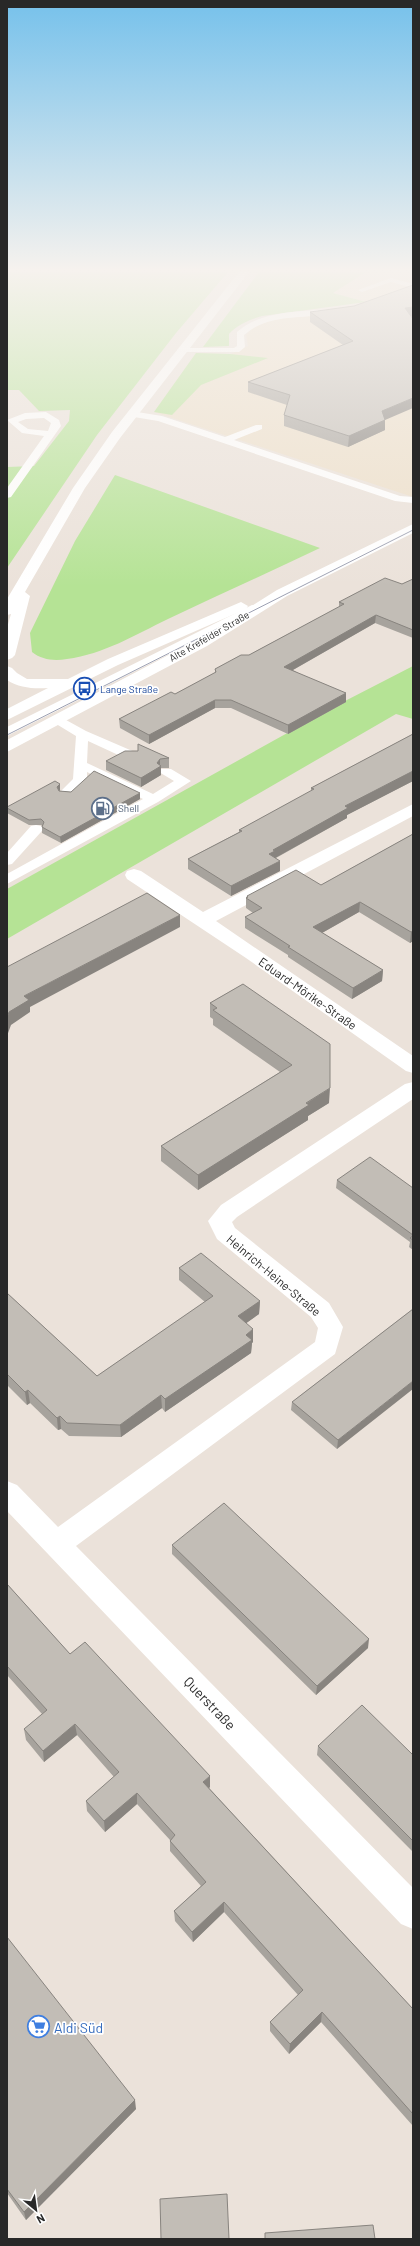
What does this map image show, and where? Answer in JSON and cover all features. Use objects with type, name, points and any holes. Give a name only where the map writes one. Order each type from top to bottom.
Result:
[{"type":"street","points":[[7,611],[79,488],[127,418],[160,377]]},
{"type":"street","name":"Alte Krefelder Straße","points":[[7,747],[202,642],[282,593],[413,528]]},
{"type":"street","points":[[7,655],[27,579]]},
{"type":"street","points":[[7,716],[74,681],[238,607],[282,593]]},
{"type":"street","points":[[7,671],[18,681],[41,684],[74,681]]},
{"type":"street","points":[[203,920],[413,809]]},
{"type":"street","name":"Eduard-Mörike-Straße","points":[[134,875],[203,920],[413,1066]]},
{"type":"street","name":"Heinrich-Heine-Straße","points":[[57,1544],[326,1347],[330,1327],[320,1310],[225,1233],[220,1221],[229,1211],[413,1089]]},
{"type":"street","name":"Querstraße","points":[[7,1493],[413,1912]]},
{"type":"lane","points":[[127,418],[178,425],[399,499],[413,506]]},
{"type":"lane","points":[[226,440],[259,427]]},
{"type":"lane","points":[[7,495],[50,434]]},
{"type":"lane","points":[[399,499],[413,500]]},
{"type":"lane","points":[[7,732],[282,593]]},
{"type":"lane","points":[[57,719],[82,734],[132,756]]},
{"type":"lane","points":[[66,793],[80,780],[82,734]]},
{"type":"lane","points":[[80,764],[153,799]]},
{"type":"lane","points":[[7,880],[184,781],[166,772]]},
{"type":"lane","points":[[7,861],[36,829]]},
{"type":"shaded area","points":[[179,377],[413,377],[413,497],[154,412]]},
{"type":"green space","points":[[7,377],[142,377],[97,435],[7,568],[7,467],[34,466],[69,421],[70,410],[39,411],[19,390],[7,390]]},
{"type":"green space","points":[[179,377],[221,377],[201,385],[172,415],[154,412]]},
{"type":"green space","points":[[115,475],[320,548],[107,648],[81,657],[67,659],[53,660],[40,657],[32,652],[30,633],[75,541]]},
{"type":"green space","points":[[413,666],[413,719],[396,714],[7,939],[7,889],[345,701]]},
{"type":"building","points":[[261,377],[413,377],[413,398],[382,411],[385,420],[349,436],[284,415],[290,395],[248,382]]},
{"type":"building","points":[[385,578],[402,584],[413,579],[413,630],[376,615],[284,667],[346,693],[288,725],[231,700],[215,700],[149,735],[119,719],[171,692],[175,694],[216,672],[215,669],[241,655],[249,655],[344,604],[339,602]]},
{"type":"building","points":[[413,734],[413,771],[345,806],[348,808],[273,850],[275,851],[269,854],[280,861],[231,886],[188,859],[242,831],[239,830],[314,789],[311,788]]},
{"type":"building","points":[[138,744],[169,758],[160,759],[157,763],[161,766],[141,778],[106,761],[125,751],[138,751]]},
{"type":"building","points":[[94,771],[140,793],[60,837],[42,827],[44,822],[41,819],[29,820],[7,808],[55,781],[60,784],[57,787],[59,791],[71,792]]},
{"type":"building","points":[[413,834],[413,931],[411,932],[360,902],[313,927],[383,970],[353,988],[288,947],[290,946],[245,917],[262,908],[246,898],[248,897],[247,896],[296,870],[321,885]]},
{"type":"building","points":[[147,893],[180,915],[24,996],[29,1000],[9,1012],[7,1019],[7,967]]},
{"type":"building","points":[[243,984],[330,1044],[330,1088],[306,1103],[309,1105],[198,1175],[161,1146],[292,1065],[213,1010],[217,1008],[210,1003]]},
{"type":"building","points":[[370,1157],[413,1188],[413,1235],[337,1180]]},
{"type":"building","points":[[201,1253],[260,1301],[238,1316],[253,1329],[246,1335],[252,1340],[165,1399],[161,1395],[120,1425],[67,1423],[60,1416],[57,1418],[28,1390],[25,1392],[7,1374],[7,1293],[97,1376],[213,1296],[179,1268]]},
{"type":"building","points":[[413,1309],[413,1381],[338,1440],[292,1402]]},
{"type":"building","points":[[224,1503],[369,1639],[317,1686],[172,1545]]},
{"type":"building","points":[[7,1584],[70,1654],[85,1642],[210,1776],[203,1782],[413,2009],[413,2114],[322,2012],[290,2044],[270,2022],[303,1990],[224,1902],[192,1932],[174,1911],[206,1882],[170,1841],[175,1835],[137,1793],[104,1821],[86,1801],[119,1772],[75,1724],[43,1751],[24,1729],[47,1710],[7,1666]]},
{"type":"building","points":[[362,1705],[413,1755],[413,1841],[318,1746]]},
{"type":"building","name":"Aldi Süd","points":[[7,1937],[135,2100],[24,2212],[7,2189]]},
{"type":"building","points":[[227,2194],[229,2239],[161,2239],[160,2199]]},
{"type":"building","points":[[373,2225],[375,2239],[265,2239],[265,2233]]},
{"type":"tram line","points":[[7,735],[413,530]]},
{"type":"place","name":"Lange Straße","points":[[85,689]]},
{"type":"place","name":"Shell","points":[[102,808]]},
{"type":"place","name":"Aldi Süd","points":[[39,2027]]}]
